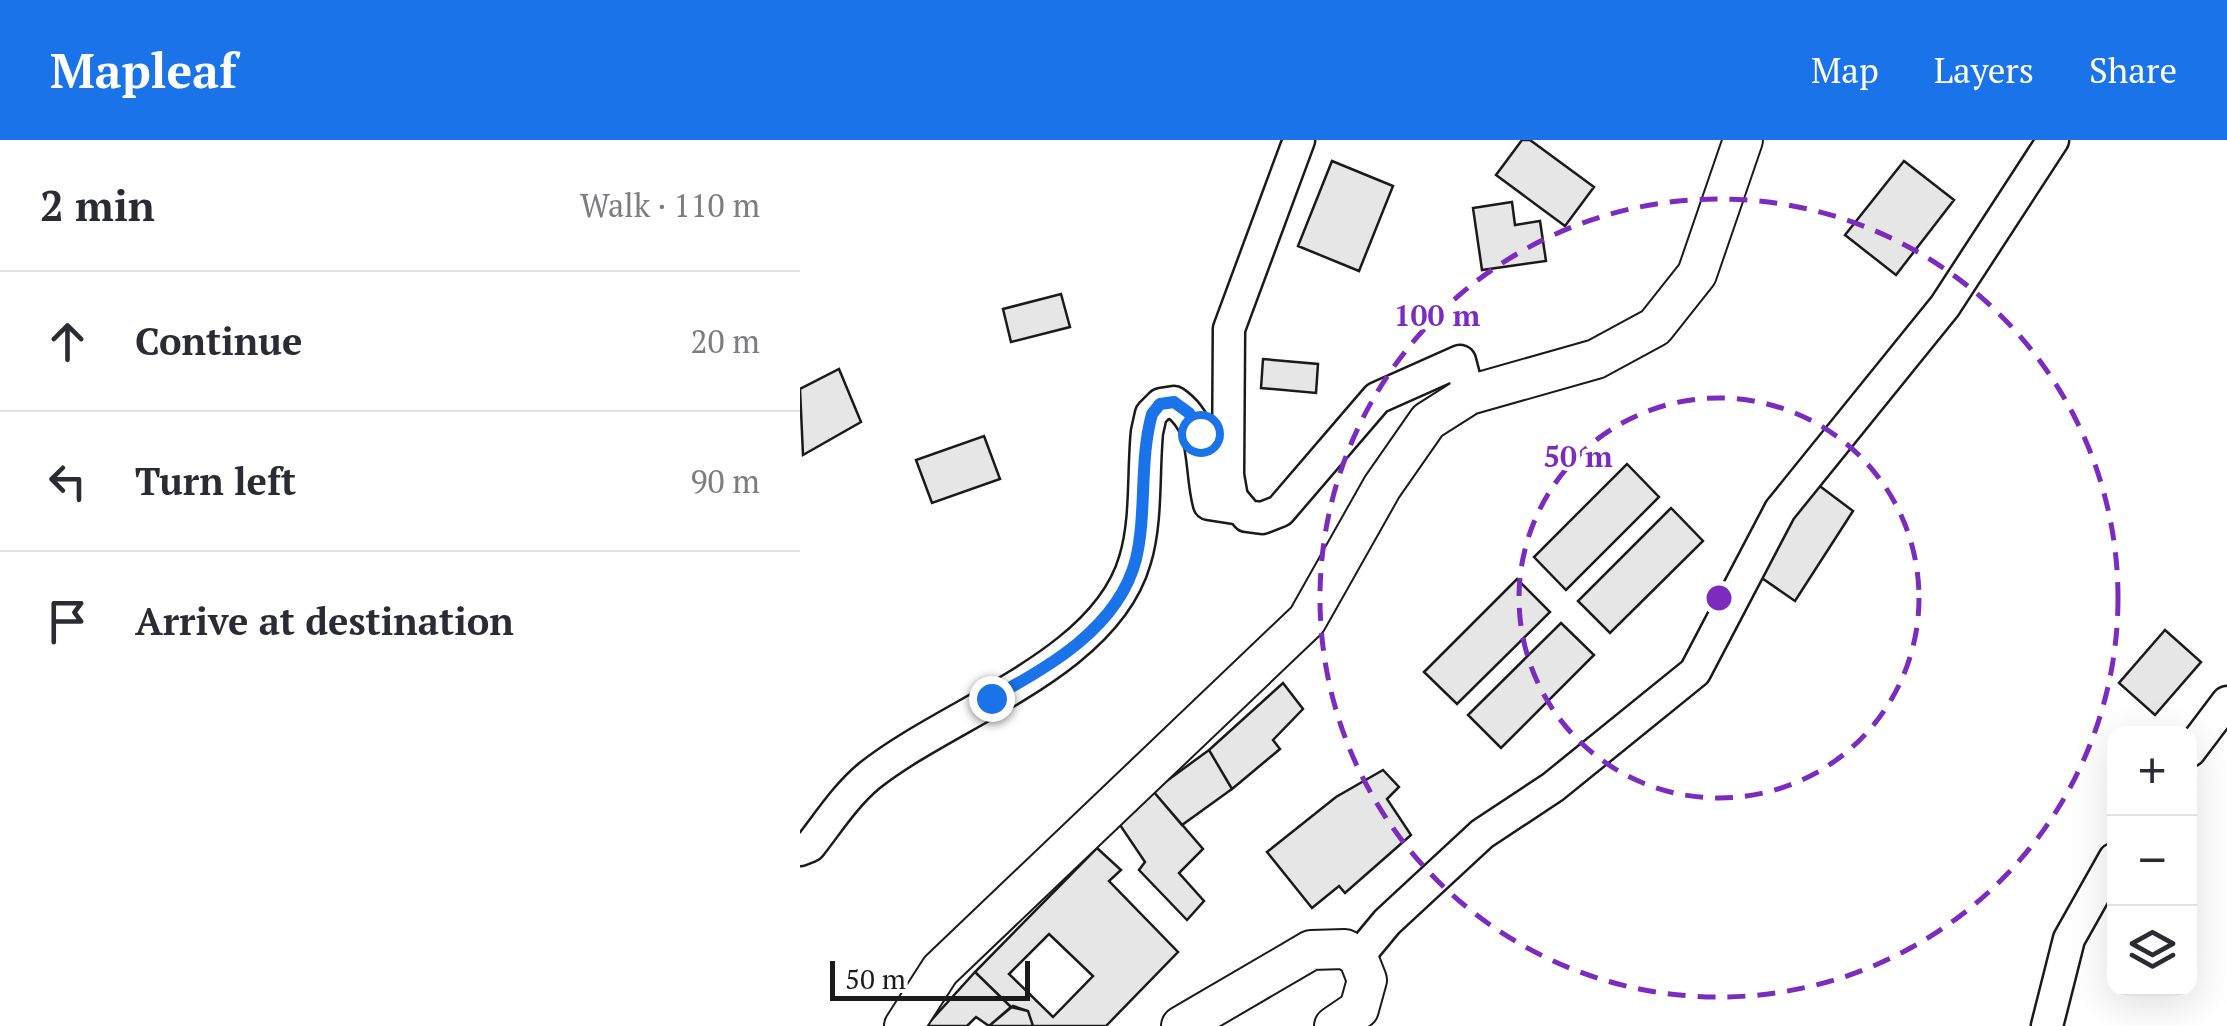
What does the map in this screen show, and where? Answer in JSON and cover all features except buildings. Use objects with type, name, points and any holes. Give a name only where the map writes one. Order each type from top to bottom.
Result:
[{"type":"main road","points":[[904,1026],[940,970],[1307,620],[1382,487],[1428,421],[1469,395],[1596,359],[1654,327],[1697,274],[1743,140]]},
{"type":"main road","points":[[1181,1026],[1311,950],[1344,948],[1358,957],[1368,980],[1360,1009],[1334,1026]]},
{"type":"street","points":[[1299,140],[1229,329],[1228,475],[1232,498],[1247,516],[1262,518],[1280,511],[1377,398],[1460,362],[1469,395]]},
{"type":"street","points":[[1358,957],[1386,922],[1482,834],[1553,788],[1695,672],[1780,510],[1946,306],[2053,140]]},
{"type":"street","points":[[800,850],[810,846],[866,779],[926,737],[1050,667],[1122,594],[1136,558],[1147,432],[1152,414],[1160,404],[1174,402],[1189,413],[1200,433],[1201,472],[1209,504],[1241,509]]},
{"type":"street","points":[[2197,741],[2227,702]]},
{"type":"street","points":[[2047,1026],[2069,939],[2107,871]]},
{"type":"route","points":[[991,698],[1050,667],[1078,643],[1122,594],[1136,558],[1152,414],[1160,404],[1174,402],[1189,413],[1200,433]]}]
